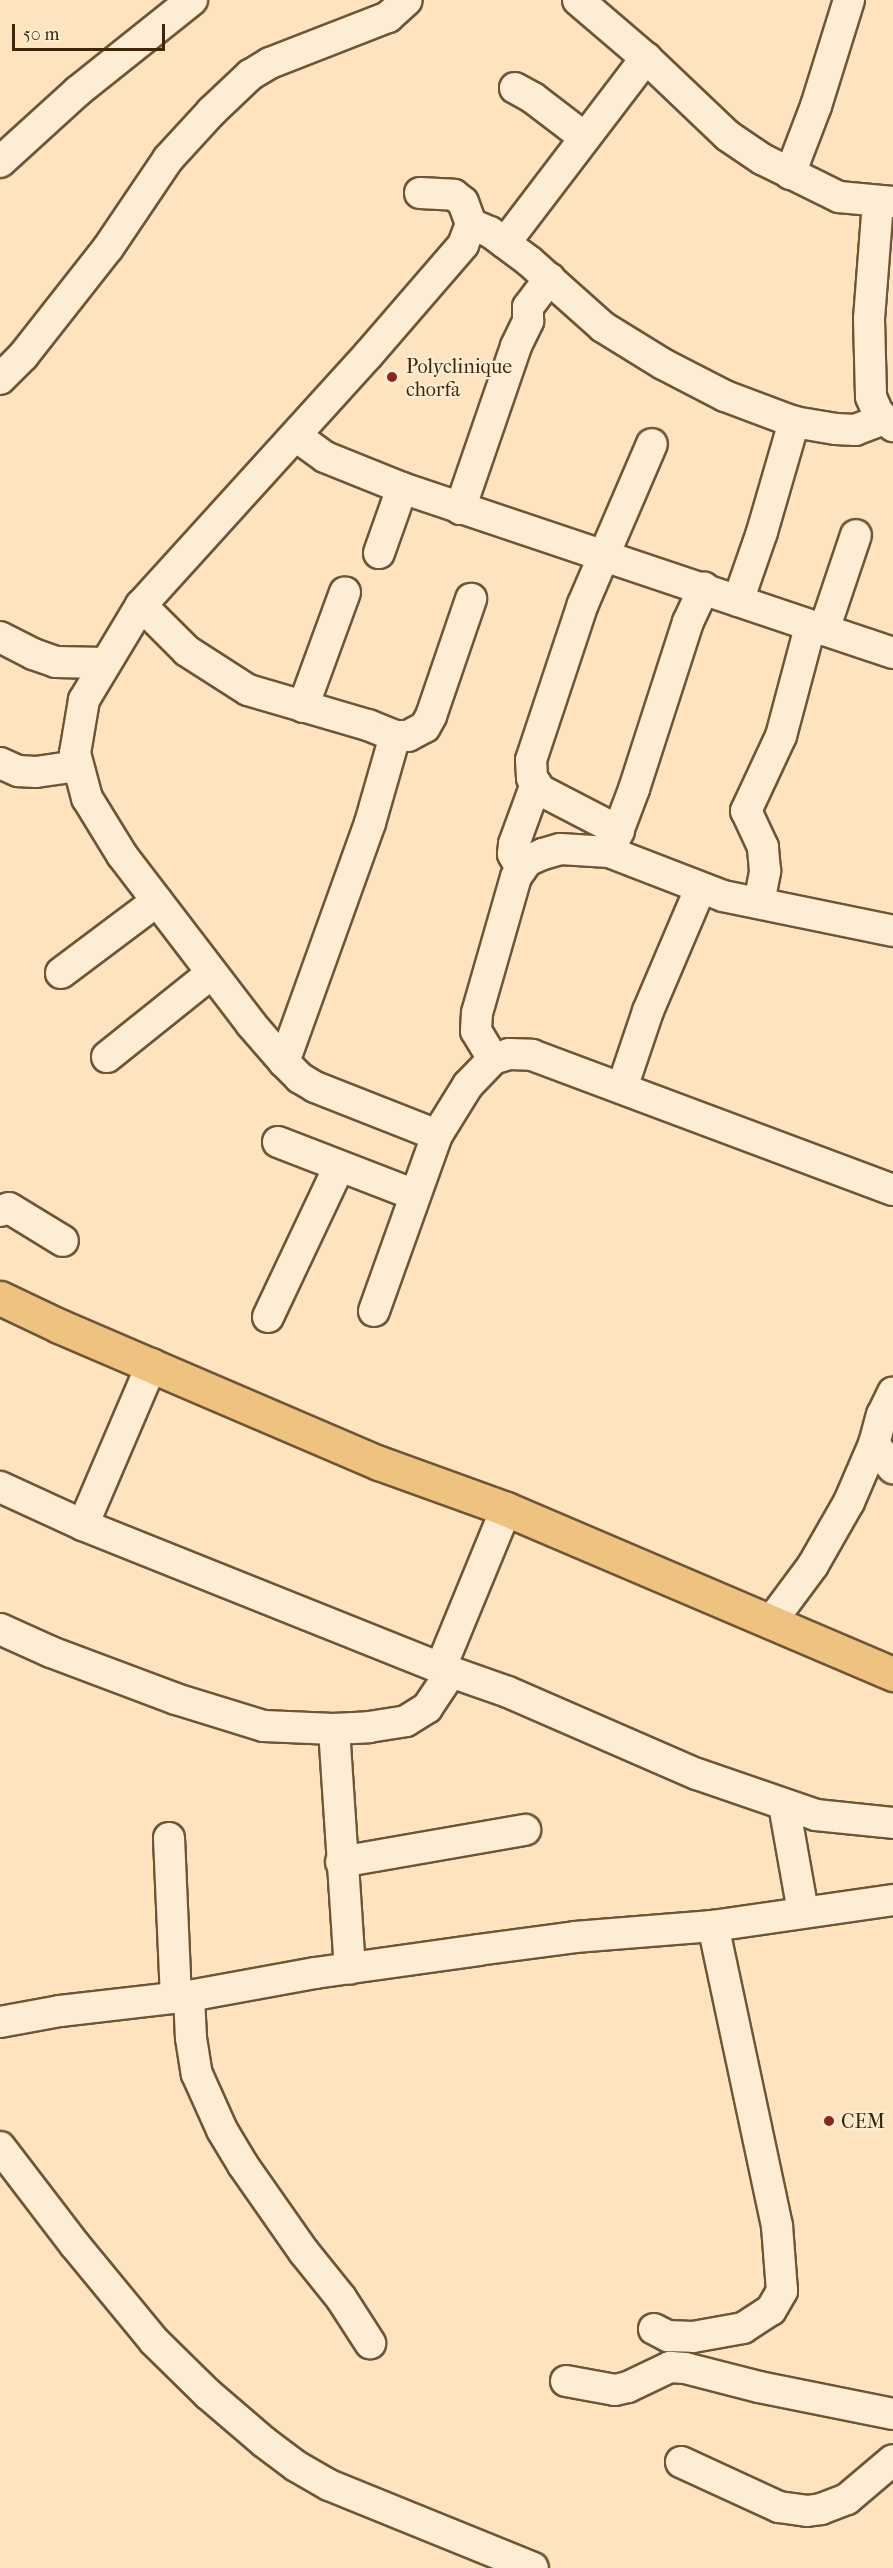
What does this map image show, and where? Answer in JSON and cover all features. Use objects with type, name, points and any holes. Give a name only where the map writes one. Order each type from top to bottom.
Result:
[{"type":"main road","points":[[0,1298],[59,1326],[379,1463],[506,1509],[893,1674]]},
{"type":"street","points":[[0,379],[23,356],[108,248],[168,159],[250,75],[270,63],[388,17],[407,0]]},
{"type":"street","points":[[578,0],[646,58],[728,136],[762,159],[839,197],[886,202],[869,319],[871,397],[878,413],[888,422]]},
{"type":"street","points":[[790,174],[816,106],[849,0]]},
{"type":"street","points":[[0,162],[173,5]]},
{"type":"street","points":[[505,243],[646,58]]},
{"type":"street","points":[[514,88],[533,98],[584,137]]},
{"type":"street","points":[[420,193],[454,195],[469,213],[471,224],[463,245],[296,436],[141,605],[104,663],[84,700],[77,729],[77,766],[87,798],[122,855],[212,973],[284,1062],[300,1078],[315,1087],[437,1135]]},
{"type":"street","points":[[471,224],[490,232],[550,278],[603,327],[663,364],[724,396],[794,422],[855,430],[888,422]]},
{"type":"street","points":[[460,508],[516,346],[528,321],[528,307],[550,278]]},
{"type":"street","points":[[738,601],[762,532],[794,422]]},
{"type":"street","points":[[296,436],[325,457],[402,488],[893,653]]},
{"type":"street","points":[[652,444],[583,604],[531,760],[536,784],[544,793],[614,842],[700,889],[893,931]]},
{"type":"street","points":[[379,553],[402,488]]},
{"type":"street","points":[[759,903],[765,871],[763,847],[746,811],[781,736],[817,628],[856,535]]},
{"type":"street","points":[[614,842],[688,622],[704,588]]},
{"type":"street","points":[[303,706],[345,592]]},
{"type":"street","points":[[141,605],[187,651],[248,690],[368,725],[395,736],[417,734],[425,727],[431,716],[471,599]]},
{"type":"street","points":[[0,637],[33,654],[56,662],[104,663]]},
{"type":"street","points":[[284,1062],[369,824],[395,736]]},
{"type":"street","points":[[0,763],[18,771],[36,772],[77,766]]},
{"type":"street","points":[[520,867],[513,854],[514,844],[536,784]]},
{"type":"street","points":[[492,1059],[476,1031],[477,1012],[520,867],[534,857],[560,849],[614,842]]},
{"type":"street","points":[[622,1088],[648,1011],[700,889]]},
{"type":"street","points":[[61,973],[157,901]]},
{"type":"street","points":[[107,1057],[212,973]]},
{"type":"street","points":[[375,1311],[437,1135],[468,1085],[492,1059],[509,1054],[532,1055],[893,1190]]},
{"type":"street","points":[[278,1142],[415,1195]]},
{"type":"street","points":[[268,1317],[339,1167]]},
{"type":"street","points":[[0,1211],[9,1208],[63,1241]]},
{"type":"street","points":[[83,1525],[152,1364]]},
{"type":"street","points":[[770,1623],[818,1556],[849,1502],[893,1392]]},
{"type":"street","points":[[874,1444],[893,1468]]},
{"type":"street","points":[[0,1487],[83,1525],[446,1670],[508,1692],[697,1774],[816,1815],[893,1823]]},
{"type":"street","points":[[0,1629],[51,1652],[176,1699],[264,1726],[334,1729],[406,1721],[421,1714],[440,1691],[506,1509]]},
{"type":"street","points":[[334,1729],[341,1862],[350,1968]]},
{"type":"street","points":[[784,1804],[803,1912]]},
{"type":"street","points":[[341,1862],[525,1830]]},
{"type":"street","points":[[169,1838],[182,1997],[197,2074],[222,2130],[243,2165],[304,2252],[341,2298],[370,2343]]},
{"type":"street","points":[[0,2022],[60,2011],[182,1997],[350,1968],[575,1937],[713,1926],[893,1900]]},
{"type":"street","points":[[654,2329],[668,2336],[693,2337],[743,2328],[771,2310],[782,2291],[777,2226],[713,1926]]},
{"type":"street","points":[[0,2147],[75,2245],[154,2341],[208,2394],[264,2442],[296,2466],[329,2485],[533,2568]]},
{"type":"street","points":[[566,2381],[615,2390],[628,2387],[670,2367],[685,2368],[759,2387],[893,2414]]},
{"type":"street","points":[[681,2462],[779,2507],[807,2511],[821,2509],[847,2499],[893,2460]]},
{"type":"place","name":"Polyclinique chorfa","points":[[392,377]]},
{"type":"place","name":"CEM","points":[[829,2121]]}]
